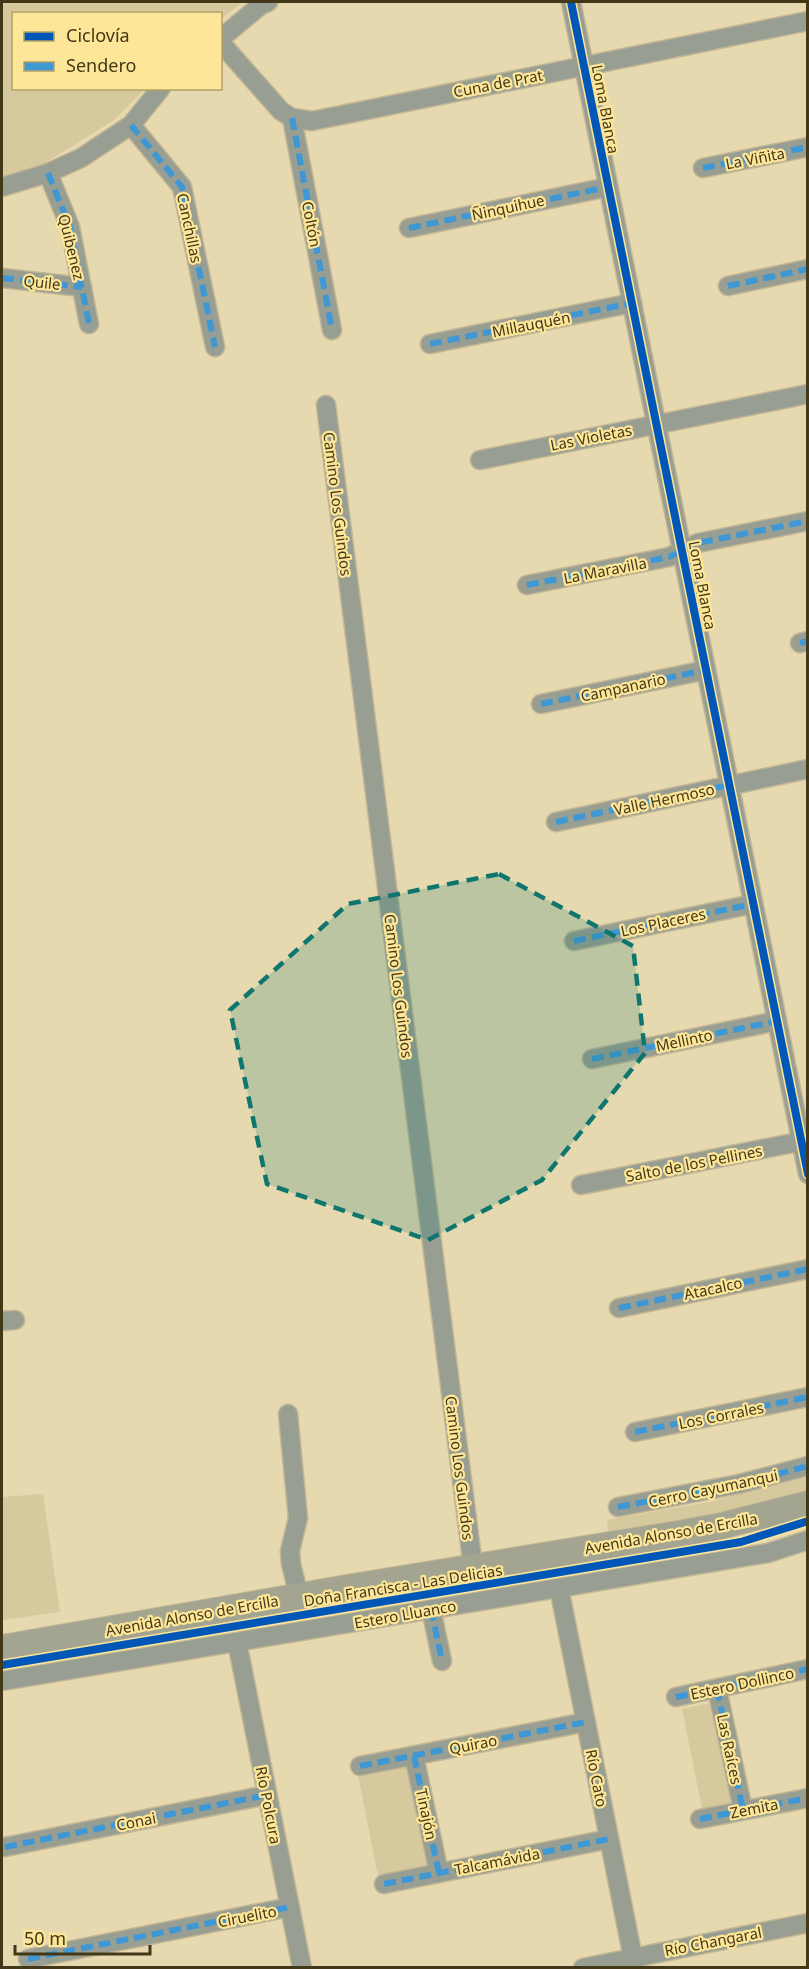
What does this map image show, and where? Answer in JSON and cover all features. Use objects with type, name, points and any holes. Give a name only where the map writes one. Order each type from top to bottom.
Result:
[{"type":"main road","name":"Avenida Alonso de Ercilla","points":[[2,1648],[721,1526],[807,1504]]},
{"type":"street","points":[[222,38],[261,5],[268,2]]},
{"type":"street","name":"Loma Blanca","points":[[571,2],[753,904],[804,1141],[807,1174]]},
{"type":"street","name":"Cuna de Prat","points":[[292,118],[312,121],[807,21]]},
{"type":"street","points":[[222,42],[281,111],[292,118]]},
{"type":"street","points":[[2,187],[48,173],[81,158],[131,125],[159,90]]},
{"type":"street","name":"Coltón","points":[[292,118],[332,330]]},
{"type":"street","name":"Canchillas","points":[[131,125],[182,187],[215,347]]},
{"type":"street","name":"La Viñita","points":[[703,168],[807,147]]},
{"type":"street","name":"Quibenez","points":[[48,173],[70,227],[89,324]]},
{"type":"street","name":"Ñinquihue","points":[[408,228],[608,187]]},
{"type":"street","points":[[728,286],[807,269]]},
{"type":"street","name":"Quile","points":[[2,278],[82,287]]},
{"type":"street","name":"Millauquén","points":[[430,344],[632,303]]},
{"type":"street","name":"Las Violetas","points":[[480,460],[807,394]]},
{"type":"street","name":"Camino Los Guindos","points":[[326,405],[473,1567]]},
{"type":"street","name":"La Maravilla","points":[[527,585],[669,557],[698,543],[807,521]]},
{"type":"street","name":"Campanario","points":[[541,704],[706,670]]},
{"type":"street","name":"Valle Hermoso","points":[[556,822],[807,770]]},
{"type":"street","name":"Los Placeres","points":[[574,941],[753,904]]},
{"type":"street","name":"Mellinto","points":[[592,1059],[777,1021]]},
{"type":"street","name":"Salto de los Pellines","points":[[581,1185],[804,1141]]},
{"type":"street","name":"Atacalco","points":[[619,1308],[807,1269]]},
{"type":"street","name":"Los Corrales","points":[[635,1432],[807,1397]]},
{"type":"street","points":[[288,1414],[298,1518],[290,1551],[299,1596]]},
{"type":"street","name":"Cerro Cayumanqui","points":[[618,1507],[739,1484],[807,1466]]},
{"type":"street","name":"Estero Lluanco","points":[[2,1681],[768,1553],[807,1540]]},
{"type":"street","name":"Río Cato","points":[[559,1588],[634,1963]]},
{"type":"street","points":[[431,1609],[442,1661]]},
{"type":"street","name":"Río Polcura","points":[[237,1642],[302,1968]]},
{"type":"street","name":"Estero Dollinco","points":[[676,1697],[807,1669]]},
{"type":"street","name":"Las Raíces","points":[[717,1689],[743,1810]]},
{"type":"street","name":"Quirao","points":[[360,1766],[586,1722]]},
{"type":"street","name":"Tinajón","points":[[414,1756],[439,1873]]},
{"type":"street","name":"Conai","points":[[5,1847],[267,1795]]},
{"type":"street","name":"Zemita","points":[[700,1819],[807,1798]]},
{"type":"street","name":"Talcamávida","points":[[384,1884],[609,1839]]},
{"type":"street","name":"Ciruelito","points":[[28,1959],[290,1907]]},
{"type":"street","name":"Río Changaral","points":[[583,1968],[634,1963],[807,1923]]},
{"type":"highlighted area","points":[[499,874],[633,946],[645,1053],[542,1180],[428,1240],[267,1184],[230,1010],[348,904]]},
{"type":"shaded area","points":[[2,2],[243,2],[222,18],[222,12],[12,12],[12,90],[144,90],[114,120],[34,170],[2,175]]},
{"type":"shaded area","points":[[807,1477],[807,1492],[715,1516],[608,1533],[607,1520],[714,1501]]},
{"type":"shaded area","points":[[43,1494],[60,1612],[2,1620],[2,1497]]},
{"type":"shaded area","points":[[715,1702],[735,1802],[702,1809],[682,1709]]},
{"type":"shaded area","points":[[410,1764],[431,1865],[378,1876],[358,1775]]},
{"type":"marked path","points":[[292,118],[332,330]]},
{"type":"marked path","points":[[131,125],[182,187],[215,347]]},
{"type":"marked path","points":[[703,168],[808,147]]},
{"type":"marked path","points":[[48,173],[70,227],[89,324]]},
{"type":"marked path","points":[[409,228],[608,187]]},
{"type":"marked path","points":[[728,286],[808,269]]},
{"type":"marked path","points":[[2,278],[82,287]]},
{"type":"marked path","points":[[430,344],[632,303]]},
{"type":"marked path","points":[[527,585],[669,557],[698,543],[808,521]]},
{"type":"marked path","points":[[800,643],[808,641]]},
{"type":"marked path","points":[[541,704],[706,670]]},
{"type":"marked path","points":[[556,822],[729,785]]},
{"type":"marked path","points":[[574,941],[753,904]]},
{"type":"marked path","points":[[592,1059],[777,1021]]},
{"type":"marked path","points":[[619,1308],[808,1269]]},
{"type":"marked path","points":[[635,1432],[808,1397]]},
{"type":"marked path","points":[[618,1507],[739,1484],[808,1466]]},
{"type":"marked path","points":[[431,1609],[442,1661]]},
{"type":"marked path","points":[[676,1697],[808,1669]]},
{"type":"marked path","points":[[717,1689],[743,1810]]},
{"type":"marked path","points":[[360,1766],[586,1722]]},
{"type":"marked path","points":[[414,1756],[439,1873]]},
{"type":"marked path","points":[[5,1847],[267,1795]]},
{"type":"marked path","points":[[700,1819],[808,1798]]},
{"type":"marked path","points":[[384,1884],[609,1839]]},
{"type":"marked path","points":[[28,1959],[290,1907]]},
{"type":"cycle path","points":[[571,2],[808,1174]]},
{"type":"cycle path","name":"Doña Francisca - Las Delicias","points":[[2,1665],[741,1542],[808,1521]]}]
